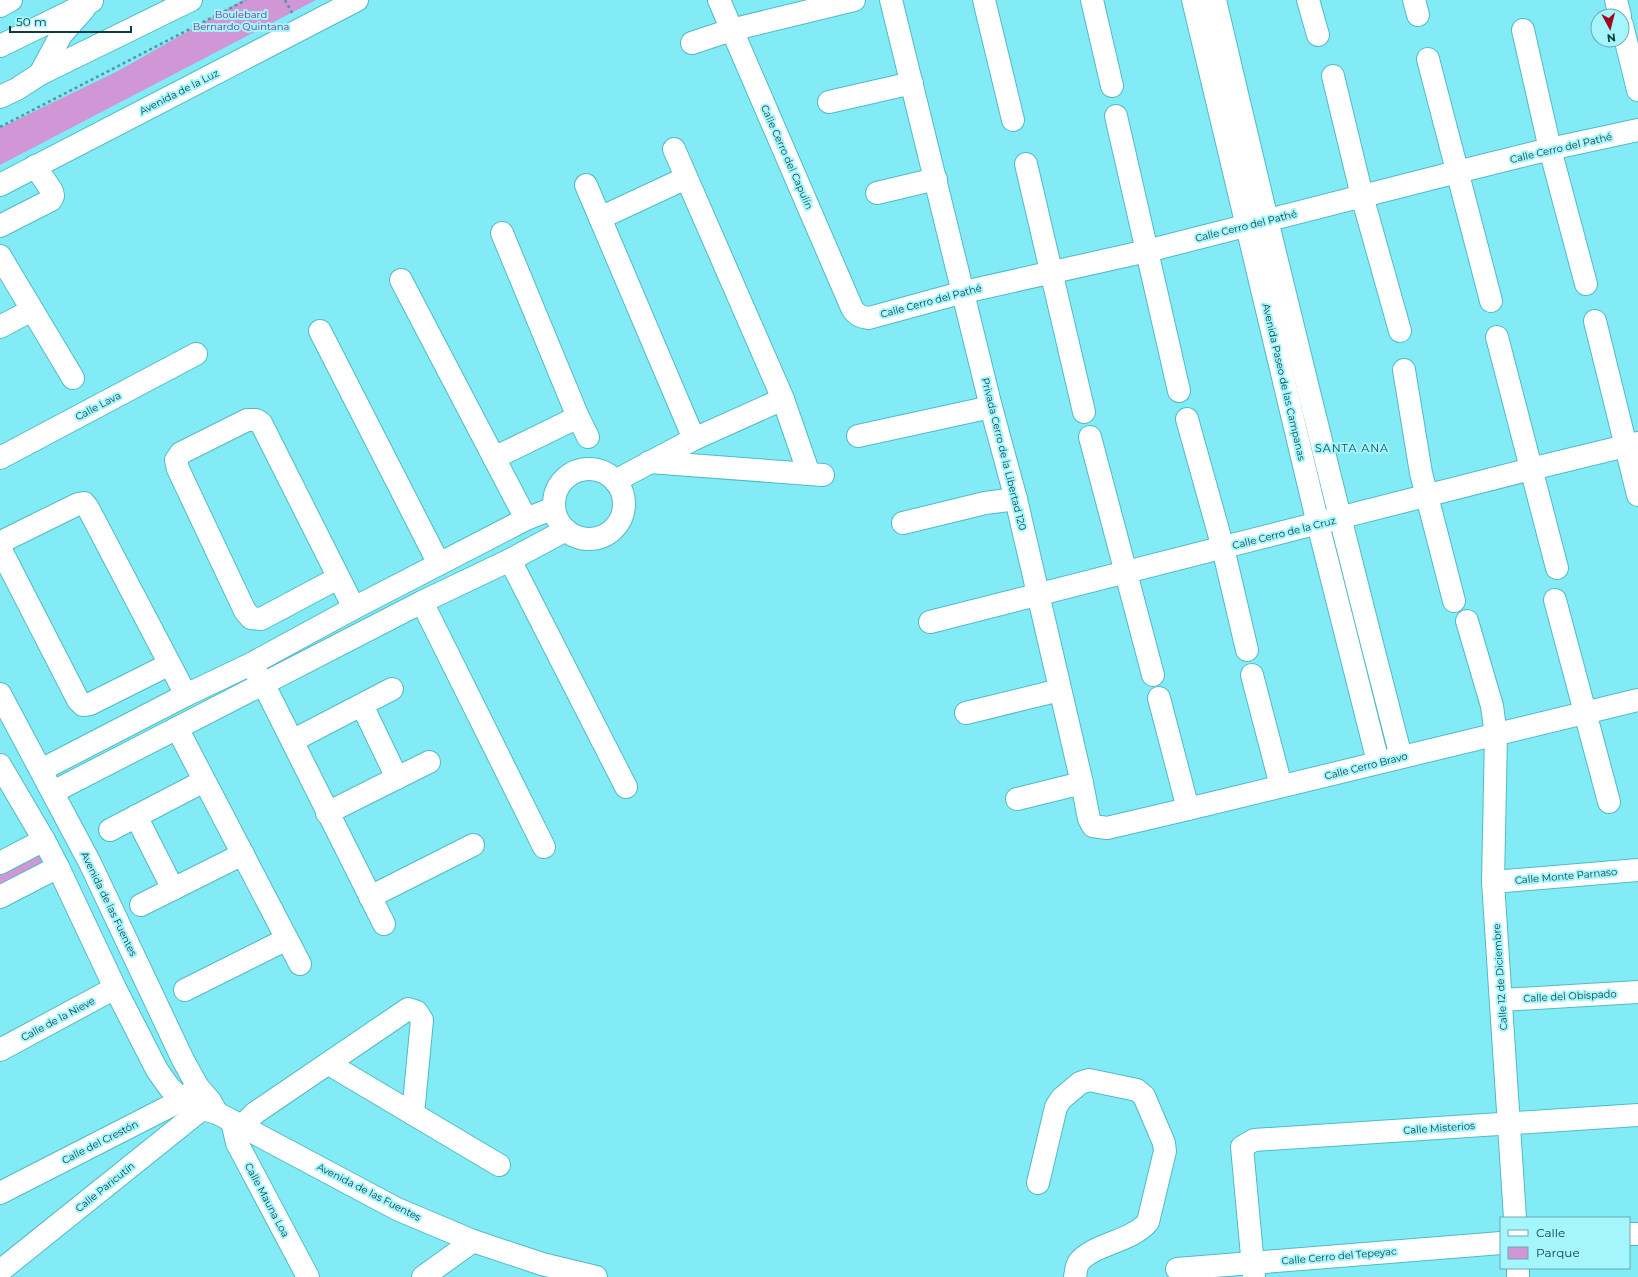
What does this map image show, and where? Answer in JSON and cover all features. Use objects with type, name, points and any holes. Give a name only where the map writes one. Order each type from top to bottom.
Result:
[{"type":"street","points":[[0,6],[11,0]]},
{"type":"street","points":[[40,74],[60,35],[93,0]]},
{"type":"street","points":[[0,46],[93,0]]},
{"type":"street","points":[[6,92],[161,7],[191,0]]},
{"type":"street","name":"Avenida de la Luz","points":[[0,185],[358,0]]},
{"type":"street","name":"Calle Cerro del Capulín","points":[[719,0],[855,313]]},
{"type":"street","points":[[692,43],[732,30],[854,0]]},
{"type":"street","name":"Privada Cerro de la Libertad 120","points":[[891,0],[964,292],[991,407],[1016,499],[1089,819],[1093,826]]},
{"type":"street","points":[[984,0],[1013,120]]},
{"type":"street","points":[[1092,0],[1112,86]]},
{"type":"street","name":"Avenida Paseo de las Campanas","points":[[1193,0],[1339,519],[1401,757]]},
{"type":"street","name":"Avenida Paseo de las Campanas","points":[[1215,0],[1256,223],[1318,524],[1378,762]]},
{"type":"street","points":[[1308,0],[1318,35]]},
{"type":"street","points":[[1523,30],[1550,149],[1586,284]]},
{"type":"street","points":[[1628,48],[1638,90]]},
{"type":"street","points":[[1428,59],[1491,301]]},
{"type":"street","points":[[1332,76],[1362,196],[1400,331]]},
{"type":"street","points":[[829,102],[912,83]]},
{"type":"street","points":[[1116,116],[1179,391]]},
{"type":"street","name":"Calle Cerro del Pathé","points":[[855,313],[862,317],[869,318],[964,292],[1147,251],[1550,149],[1638,130]]},
{"type":"street","points":[[649,462],[816,475],[674,149]]},
{"type":"street","points":[[1026,164],[1084,412]]},
{"type":"street","points":[[0,226],[51,200],[53,196],[52,191],[35,166]]},
{"type":"street","points":[[600,218],[686,178]]},
{"type":"street","points":[[878,193],[936,179]]},
{"type":"street","points":[[586,185],[694,439]]},
{"type":"street","points":[[502,233],[578,417],[588,437]]},
{"type":"street","points":[[0,256],[73,378]]},
{"type":"street","points":[[401,280],[526,519]]},
{"type":"street","points":[[0,327],[32,310]]},
{"type":"street","points":[[1595,321],[1632,445],[1638,495]]},
{"type":"street","points":[[320,331],[439,564]]},
{"type":"street","points":[[1497,337],[1530,469],[1557,568]]},
{"type":"street","name":"Calle Lava","points":[[0,458],[196,354]]},
{"type":"street","points":[[1404,370],[1422,473],[1454,601]]},
{"type":"street","points":[[615,481],[694,439],[783,400]]},
{"type":"street","points":[[858,436],[991,407]]},
{"type":"street","points":[[494,458],[578,417]]},
{"type":"street","points":[[1187,419],[1222,548],[1247,650]]},
{"type":"street","points":[[338,578],[261,619],[251,618],[245,611],[181,476],[176,460],[181,453],[247,420],[256,420],[261,423],[354,608]]},
{"type":"street","points":[[1090,437],[1153,675]]},
{"type":"street","name":"Calle Cerro de la Cruz","points":[[930,622],[1339,519],[1530,469],[1632,445]]},
{"type":"street","points":[[586,469],[600,470],[612,477],[615,481],[621,488],[625,502],[622,516],[614,529],[602,537],[590,539],[577,537],[566,530],[558,520],[554,508],[555,495],[562,482],[572,473],[586,469]]},
{"type":"street","points":[[902,523],[985,503],[1016,499]]},
{"type":"street","points":[[170,664],[90,704],[84,705],[78,700],[2,552],[1,546],[6,540],[78,504],[84,503],[88,508],[170,664],[186,695]]},
{"type":"street","points":[[41,770],[186,695],[251,664],[354,608],[526,519],[554,508]]},
{"type":"street","points":[[53,792],[422,602],[510,560],[566,530]]},
{"type":"street","points":[[510,560],[626,787]]},
{"type":"street","points":[[1555,600],[1609,802]]},
{"type":"street","points":[[422,602],[544,847]]},
{"type":"street","name":"Calle 12 de Diciembre","points":[[1467,621],[1492,706],[1496,735],[1493,882],[1510,1123],[1515,1217]]},
{"type":"street","points":[[251,664],[292,741],[384,924]]},
{"type":"street","points":[[1252,675],[1281,786]]},
{"type":"street","points":[[292,741],[392,689]]},
{"type":"street","points":[[966,713],[1060,690]]},
{"type":"street","name":"Avenida de las Fuentes","points":[[0,694],[90,863],[180,1053],[212,1108]]},
{"type":"street","points":[[1159,698],[1188,809]]},
{"type":"street","name":"Calle Cerro Bravo","points":[[1093,826],[1107,828],[1638,700]]},
{"type":"street","points":[[362,705],[398,778]]},
{"type":"street","points":[[176,728],[300,964]]},
{"type":"street","points":[[327,813],[430,762]]},
{"type":"street","name":"Avenida de las Fuentes","points":[[0,765],[44,840],[115,988],[157,1070],[169,1087],[212,1108],[398,1209],[473,1241],[542,1264],[596,1277]]},
{"type":"street","points":[[110,830],[204,781]]},
{"type":"street","points":[[1017,799],[1082,783]]},
{"type":"street","points":[[136,816],[173,889]]},
{"type":"street","points":[[0,863],[44,840]]},
{"type":"street","points":[[370,897],[473,845]]},
{"type":"street","points":[[141,905],[243,854]]},
{"type":"street","points":[[0,897],[58,867]]},
{"type":"street","name":"Calle Monte Parnaso","points":[[1493,882],[1638,870]]},
{"type":"street","points":[[185,990],[287,939]]},
{"type":"street","name":"Calle de la Nieve","points":[[0,1050],[115,988]]},
{"type":"street","name":"Calle del Obispado","points":[[1501,1000],[1638,992]]},
{"type":"street","points":[[212,1108],[255,1113],[408,1009],[417,1012],[422,1020],[413,1114]]},
{"type":"street","points":[[329,1064],[499,1165]]},
{"type":"street","points":[[1038,1183],[1056,1107],[1061,1100],[1080,1083],[1090,1080],[1137,1090],[1144,1096],[1164,1143],[1165,1151],[1148,1222],[1141,1230],[1086,1255],[1078,1263],[1075,1277]]},
{"type":"street","name":"Calle del Crestón","points":[[0,1193],[212,1108]]},
{"type":"street","name":"Calle Paricutín","points":[[0,1271],[212,1108]]},
{"type":"street","name":"Calle Mauna Loa","points":[[212,1108],[237,1143],[308,1277]]},
{"type":"street","name":"Calle Misterios","points":[[1253,1270],[1242,1146],[1254,1140],[1638,1115]]},
{"type":"street","points":[[424,1277],[473,1241]]},
{"type":"street","name":"Calle Cerro del Tepeyac","points":[[1177,1269],[1253,1270],[1500,1243]]},
{"type":"path","points":[[0,127],[246,0]]},
{"type":"green space","name":"Boulebard Bernardo Quintana","points":[[243,0],[316,0],[0,165],[0,128],[118,71]]},
{"type":"green space","points":[[39,848],[48,868],[0,893],[0,868]]},
{"type":"district","name":"SANTA ANA","points":[[1352,448]]}]
